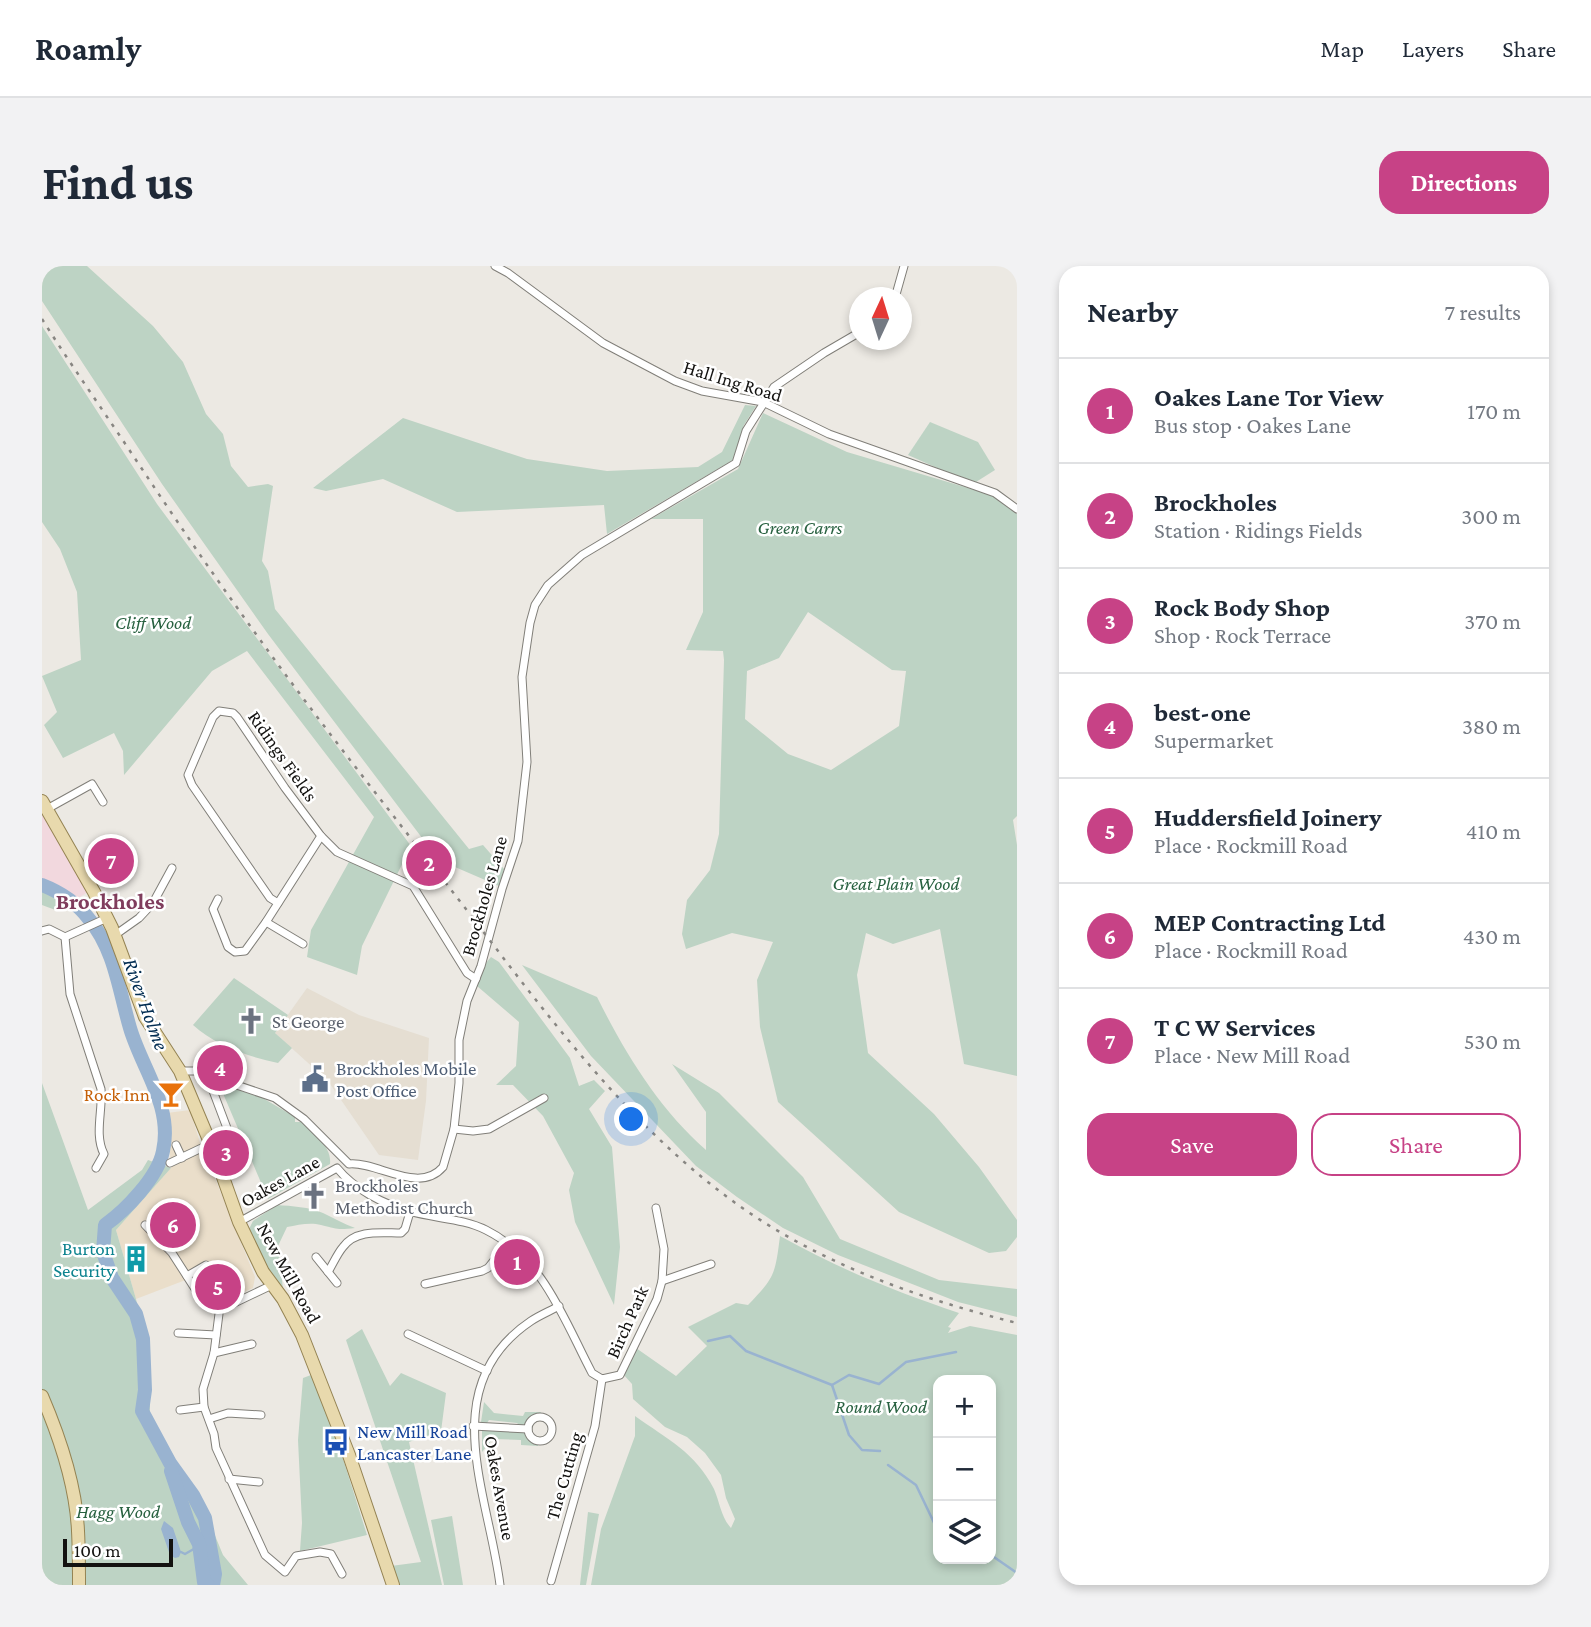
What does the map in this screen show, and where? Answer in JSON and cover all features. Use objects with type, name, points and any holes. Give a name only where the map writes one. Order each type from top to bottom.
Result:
[{"type":"main road","name":"New Mill Road","points":[[45,805],[103,919],[115,935],[145,1017],[180,1072],[239,1223],[263,1272],[302,1335],[349,1455],[393,1585]]},
{"type":"main road","points":[[42,1396],[66,1461],[73,1494],[78,1529],[79,1585]]},
{"type":"street","name":"Hall Ing Road","points":[[495,266],[603,343],[675,381],[702,391],[763,402],[829,434],[995,493],[1017,509]]},
{"type":"street","points":[[898,287],[904,266]]},
{"type":"street","name":"Brockholes Lane","points":[[349,1164],[361,1164],[408,1177],[432,1175],[443,1167],[454,1129],[459,1083],[459,1040],[467,1001],[491,934],[518,841],[527,762],[522,677],[534,605],[548,584],[582,555],[736,463],[746,431],[774,387],[849,338]]},
{"type":"street","name":"Ridings Fields","points":[[278,903],[270,898],[236,850],[188,775],[213,718],[219,711],[233,713],[237,717],[285,788],[321,836],[337,852],[413,886],[467,973],[476,979]]},
{"type":"street","points":[[45,805],[92,784],[103,803]]},
{"type":"street","points":[[218,898],[213,909],[228,947],[234,952],[245,951],[321,836]]},
{"type":"street","points":[[115,935],[139,918],[153,903],[172,868]]},
{"type":"street","points":[[42,931],[49,929],[65,937],[103,919]]},
{"type":"street","points":[[266,922],[303,944]]},
{"type":"street","points":[[65,937],[70,994],[101,1089],[103,1104],[99,1138],[107,1154],[96,1168]]},
{"type":"street","points":[[180,1072],[190,1070],[262,1092],[286,1104],[349,1164]]},
{"type":"street","points":[[206,1075],[233,1144]]},
{"type":"street","points":[[454,1129],[489,1129],[544,1098]]},
{"type":"street","points":[[176,1144],[182,1158]]},
{"type":"street","points":[[170,1163],[210,1144]]},
{"type":"street","name":"Oakes Lane","points":[[239,1223],[337,1168],[349,1164]]},
{"type":"street","name":"Oakes Lane","points":[[337,1168],[363,1190],[391,1205],[410,1212],[469,1223],[486,1230],[523,1256],[548,1287],[592,1373],[602,1379]]},
{"type":"street","name":"Birch Park","points":[[602,1379],[621,1377],[657,1299],[662,1281],[664,1249],[656,1208]]},
{"type":"street","points":[[328,1272],[342,1247],[351,1239],[361,1234],[401,1233],[405,1229],[410,1212]]},
{"type":"street","points":[[145,1225],[172,1253],[199,1295],[220,1306],[238,1303],[272,1284]]},
{"type":"street","points":[[425,1284],[482,1271],[488,1268],[507,1244]]},
{"type":"street","points":[[316,1257],[337,1283]]},
{"type":"street","name":"Birch Park","points":[[662,1281],[711,1264]]},
{"type":"street","points":[[187,1276],[206,1265]]},
{"type":"street","points":[[220,1306],[214,1353],[203,1389],[204,1407],[216,1448],[229,1479],[265,1555],[285,1572],[296,1556],[320,1552],[331,1554],[342,1574]]},
{"type":"street","name":"Oakes Avenue","points":[[500,1585],[475,1463],[473,1426],[478,1398],[487,1371],[503,1347],[530,1322],[559,1306]]},
{"type":"street","points":[[177,1333],[216,1335]]},
{"type":"street","points":[[408,1334],[487,1371]]},
{"type":"street","points":[[214,1353],[252,1345]]},
{"type":"street","name":"The Cutting","points":[[551,1581],[595,1426],[602,1379]]},
{"type":"street","points":[[180,1410],[204,1407]]},
{"type":"street","points":[[209,1419],[228,1413],[261,1415]]},
{"type":"street","points":[[473,1426],[528,1429]]},
{"type":"street","points":[[229,1479],[259,1482]]},
{"type":"shaded area","points":[[42,811],[88,892],[70,903],[42,887]]},
{"type":"shaded area","points":[[307,988],[359,1015],[429,1038],[426,1101],[418,1160],[379,1155],[328,1081],[275,1033]]},
{"type":"shaded area","points":[[190,1110],[205,1159],[255,1277],[253,1288],[227,1300],[214,1298],[196,1279],[183,1281],[136,1299],[116,1230],[171,1168],[167,1113]]},
{"type":"green space","points":[[42,266],[87,266],[153,326],[183,362],[206,414],[223,434],[231,466],[248,487],[268,484],[273,486],[262,561],[268,571],[275,609],[469,849],[483,845],[504,869],[499,886],[455,867],[447,871],[268,634],[162,484],[42,301]]},
{"type":"green space","name":"Cliff Wood","points":[[42,326],[157,504],[411,846],[362,946],[357,975],[307,957],[311,930],[374,817],[247,651],[212,671],[124,775],[123,751],[114,733],[63,758],[44,725],[57,712],[42,676],[81,660],[77,592],[60,549],[42,522]]},
{"type":"green space","points":[[745,405],[756,406],[744,425],[733,460],[607,534],[604,505],[457,512],[383,479],[326,491],[313,488],[403,418],[527,459],[607,471],[698,467],[722,452]]},
{"type":"green space","points":[[763,413],[847,452],[995,496],[1017,514],[1017,816],[1013,820],[1017,845],[1017,1076],[964,1064],[940,929],[893,944],[866,933],[857,975],[868,1053],[934,1114],[979,1167],[1017,1220],[1017,1237],[1006,1251],[989,1253],[899,1212],[778,1102],[760,1027],[757,980],[773,942],[732,933],[686,949],[682,934],[687,900],[710,870],[719,834],[724,660],[723,651],[686,650],[703,612],[703,519],[651,519],[738,469]],"holes":[[[808,612],[892,670],[906,671],[899,726],[831,770],[788,754],[745,719],[747,671],[779,658]]]},
{"type":"green space","points":[[930,422],[978,442],[995,470],[976,482],[908,455]]},
{"type":"green space","points":[[42,887],[70,903],[58,911],[42,905]]},
{"type":"green space","points":[[491,957],[499,962],[570,1058],[579,1086],[594,1080],[605,1091],[589,1109],[612,1147],[620,1247],[614,1305],[575,1222],[569,1190],[574,1173],[543,1116],[513,1085],[496,1085],[516,1066],[519,1022],[477,986],[485,964]]},
{"type":"green space","points":[[522,965],[597,997],[644,1079],[673,1117],[706,1150],[706,1112],[672,1064],[719,1093],[803,1177],[840,1239],[939,1280],[1017,1289],[1017,1317],[958,1302],[838,1255],[783,1228],[737,1197],[696,1166],[591,1056]]},
{"type":"green space","points":[[234,978],[288,1015],[275,1033],[292,1048],[278,1063],[232,1049],[211,1039],[193,1025]]},
{"type":"green space","name":"Hagg Wood","points":[[42,1083],[88,1210],[142,1170],[148,1160],[171,1168],[116,1230],[150,1360],[150,1414],[207,1516],[223,1555],[248,1585],[42,1585]]},
{"type":"green space","points":[[219,1084],[261,1097],[295,1117],[295,1122],[302,1122],[325,1146],[330,1164],[268,1199]]},
{"type":"green space","points":[[277,1205],[318,1211],[355,1228],[338,1229],[313,1224],[287,1227],[278,1246],[283,1289],[272,1280],[247,1233],[253,1221]]},
{"type":"green space","name":"Round Wood","points":[[780,1236],[867,1279],[959,1313],[948,1327],[951,1328],[948,1333],[970,1326],[1017,1335],[1017,1585],[591,1585],[601,1529],[635,1436],[635,1416],[679,1447],[698,1465],[714,1489],[723,1515],[731,1528],[735,1519],[726,1498],[721,1475],[705,1453],[687,1437],[665,1427],[633,1399],[632,1384],[623,1374],[636,1348],[676,1376],[707,1346],[688,1327],[736,1303],[748,1305],[764,1288],[775,1268]]},
{"type":"green space","points":[[362,1329],[390,1386],[401,1373],[446,1393],[440,1439],[423,1437],[409,1442],[442,1585],[399,1585],[391,1566],[421,1562],[346,1340]]},
{"type":"green space","points":[[311,1375],[340,1449],[367,1535],[300,1551],[302,1523],[298,1440],[303,1378]]},
{"type":"green space","points":[[484,1402],[494,1413],[523,1416],[525,1412],[541,1412],[540,1415],[532,1417],[526,1426],[489,1420],[487,1423],[481,1422]]},
{"type":"green space","points":[[482,1429],[525,1431],[538,1446],[521,1445],[521,1440],[493,1439],[482,1452]]},
{"type":"green space","points":[[588,1512],[599,1514],[586,1585],[580,1585]]},
{"type":"green space","points":[[452,1516],[463,1585],[444,1585],[431,1520]]},
{"type":"water","points":[[164,1521],[173,1528],[181,1552],[179,1557],[170,1555],[161,1529]]},
{"type":"waterway","name":"River Holme","points":[[42,885],[74,903],[89,919],[105,944],[135,1043],[155,1088],[164,1119],[165,1134],[160,1161],[140,1192],[105,1225],[103,1252],[112,1278],[136,1314],[143,1339],[145,1390],[142,1411],[170,1463],[193,1495],[205,1518],[215,1574],[213,1585]]},
{"type":"waterway","points":[[708,1341],[730,1336],[746,1351],[832,1385],[849,1375],[879,1384],[906,1362],[956,1352]]},
{"type":"waterway","points":[[832,1385],[849,1435],[862,1450],[880,1451]]},
{"type":"waterway","points":[[888,1465],[916,1485],[933,1521]]},
{"type":"waterway","name":"River Holme","points":[[171,1471],[188,1522],[199,1544],[204,1582],[208,1585]]},
{"type":"waterway","points":[[181,1552],[185,1554],[199,1546]]},
{"type":"waterway","points":[[996,1558],[1017,1573]]},
{"type":"railway","points":[[42,319],[208,566],[312,711],[544,1010],[614,1093],[692,1168],[766,1224],[870,1276],[942,1302],[1017,1323]]},
{"type":"place","name":"T C W Services","points":[[111,861]]},
{"type":"place","name":"Brockholes","points":[[429,863]]},
{"type":"place","name":"St George","points":[[251,1021]]},
{"type":"place","name":"best-one","points":[[220,1068]]},
{"type":"place","name":"Brockholes Mobile Post Office","points":[[315,1079]]},
{"type":"place","name":"Rock Inn","points":[[171,1094]]},
{"type":"place","name":"Rock Body Shop","points":[[226,1153]]},
{"type":"place","name":"Brockholes Methodist Church","points":[[314,1196]]},
{"type":"place","name":"MEP Contracting Ltd","points":[[173,1225]]},
{"type":"place","name":"Burton Security","points":[[136,1259]]},
{"type":"place","name":"Oakes Lane Tor View","points":[[517,1262]]},
{"type":"place","name":"Huddersfield Joinery","points":[[218,1287]]},
{"type":"place","name":"New Mill Road Lancaster Lane","points":[[336,1442]]},
{"type":"district","name":"Brockholes","points":[[110,901]]},
{"type":"park label","name":"Green Carrs","points":[[800,527]]},
{"type":"park label","name":"Great Plain Wood","points":[[896,883]]}]
